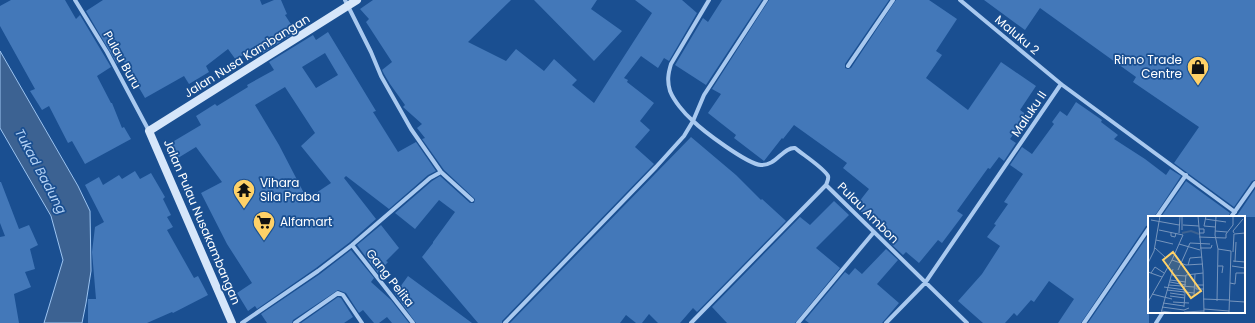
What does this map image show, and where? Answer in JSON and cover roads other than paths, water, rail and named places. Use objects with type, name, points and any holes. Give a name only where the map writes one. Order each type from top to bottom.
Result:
[{"type":"street","name":"Pulau Buru","points":[[75,0],[107,52],[150,131]]},
{"type":"street","name":"Jalan Nusa Kambangan","points":[[150,131],[347,3],[357,0]]},
{"type":"street","name":"Pulau Ambon","points":[[709,0],[671,64],[667,75],[671,92],[680,107],[693,121],[734,152],[751,162],[760,165],[768,164],[787,150],[795,148],[821,168],[828,176],[826,185],[966,323]]},
{"type":"street","points":[[505,323],[656,167],[684,136],[693,121],[704,95],[766,0]]},
{"type":"street","points":[[848,66],[893,0]]},
{"type":"street","name":"Maluku 2","points":[[960,0],[1061,84]]},
{"type":"street","points":[[347,3],[381,76],[411,129],[442,172],[472,200]]},
{"type":"street","name":"Maluku II","points":[[886,323],[925,283],[1061,84],[1235,212]]},
{"type":"street","name":"Jalan Pulau Nusakambangan","points":[[150,131],[232,323]]},
{"type":"street","points":[[242,323],[318,271],[352,245],[430,178],[442,172]]},
{"type":"street","points":[[1158,216],[1186,175]]},
{"type":"street","points":[[1232,216],[1255,183]]},
{"type":"street","points":[[692,323],[826,185]]},
{"type":"street","points":[[1084,323],[1148,229]]},
{"type":"street","points":[[798,323],[874,232]]},
{"type":"street","name":"Gang Pelita","points":[[352,245],[413,323]]},
{"type":"street","points":[[295,323],[338,293],[343,295],[362,323]]},
{"type":"street","points":[[1156,323],[1162,313]]},
{"type":"water","name":"Tukad Badung","points":[[0,51],[78,186],[90,211],[91,271],[82,323],[44,323],[63,260],[51,216],[0,128]]},
{"type":"place","name":"Rimo Trade Centre","points":[[1198,86]]},
{"type":"place","name":"Vihara Sila Praba","points":[[244,210]]},
{"type":"place","name":"Alfamart","points":[[264,242]]}]
